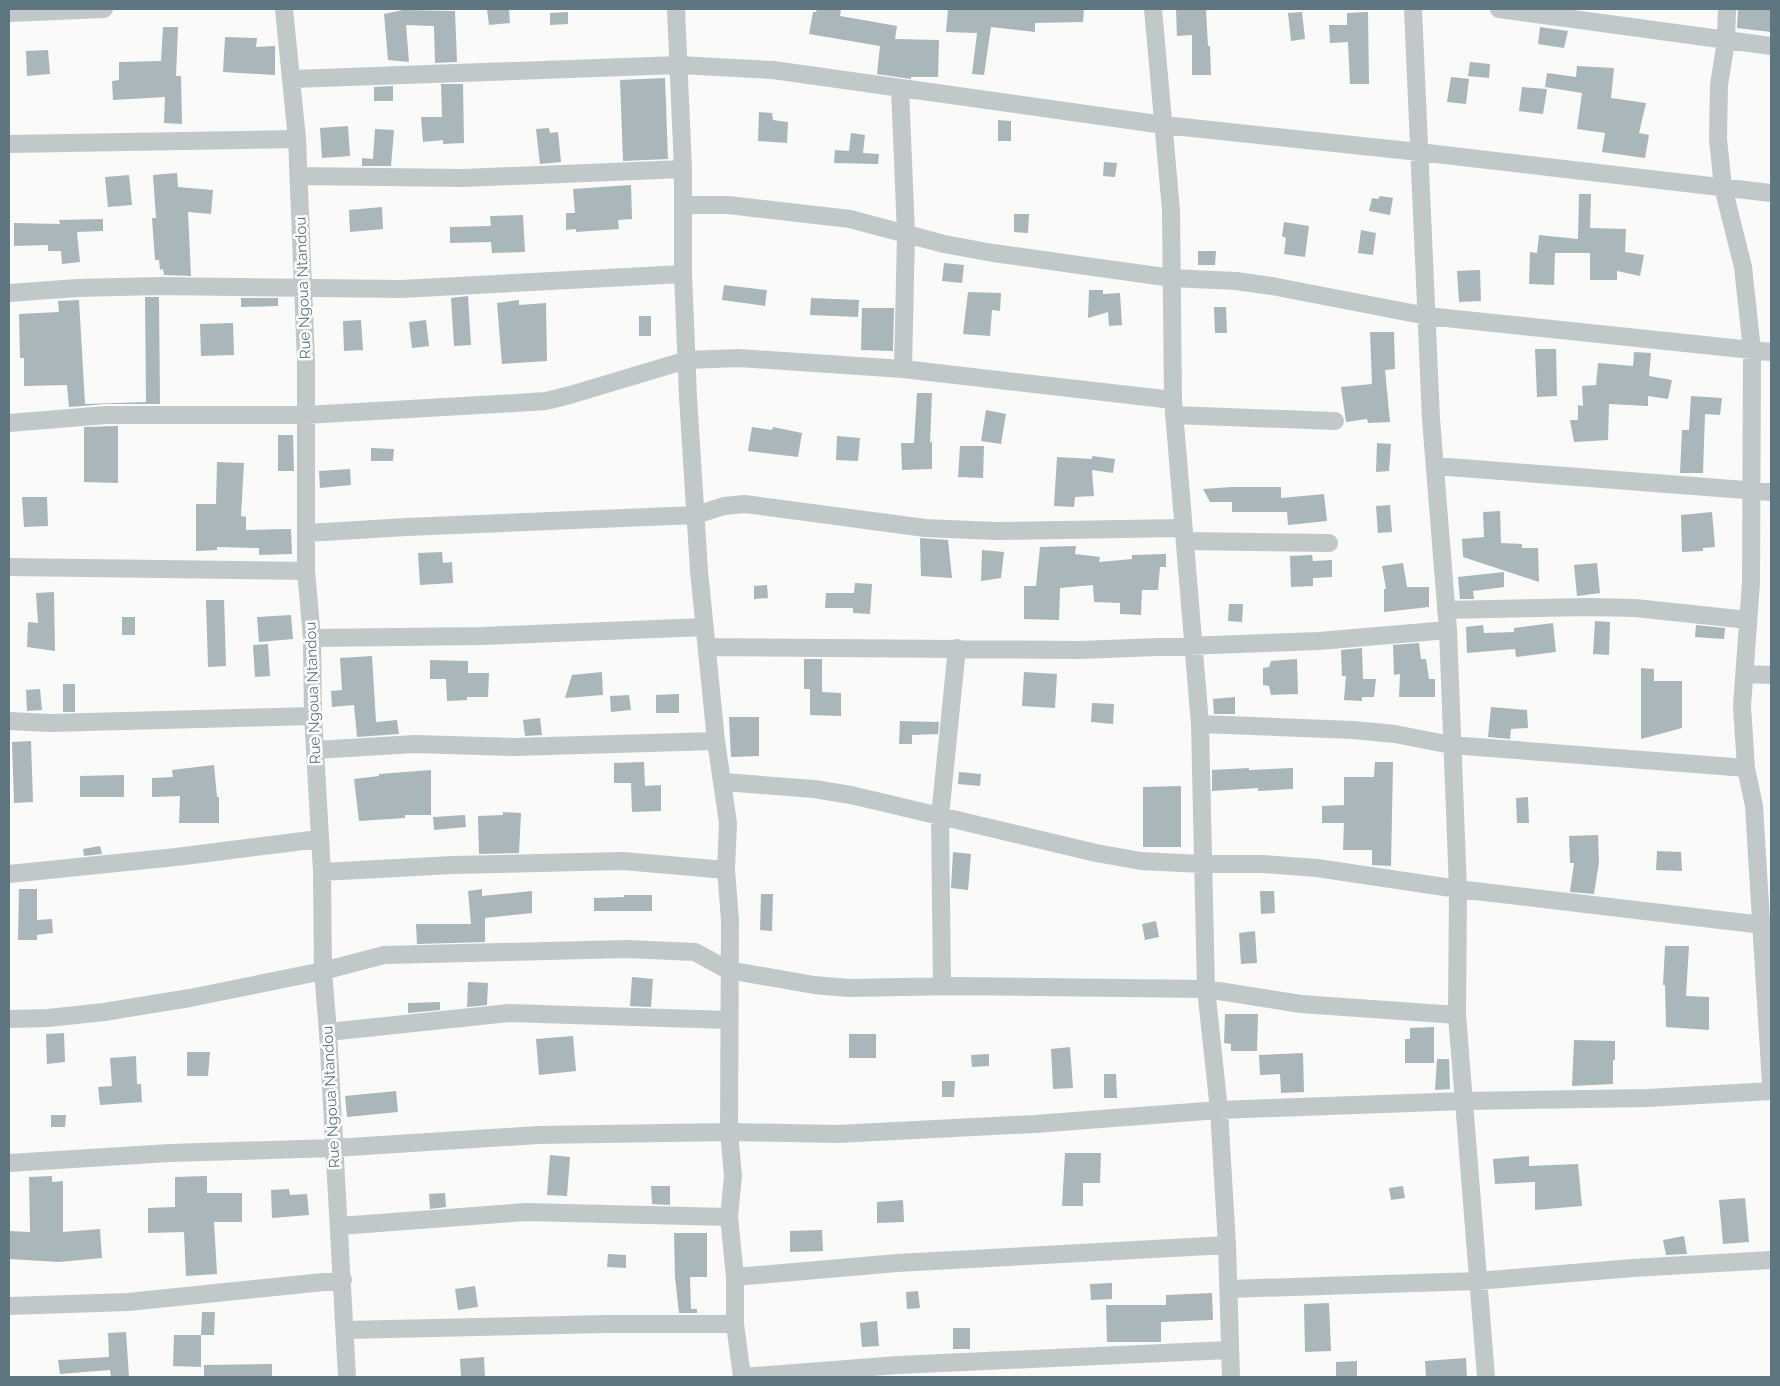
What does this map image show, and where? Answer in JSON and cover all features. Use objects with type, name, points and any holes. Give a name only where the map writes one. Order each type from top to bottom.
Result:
[{"type":"street","points":[[9,12],[104,9]]},
{"type":"street","name":"Rue Ngoua Ntandou","points":[[284,9],[293,79],[297,139],[306,416],[306,571],[312,638],[313,716],[322,872],[323,971],[346,1330],[347,1377]]},
{"type":"street","points":[[676,9],[683,169],[683,274],[699,571],[716,741],[724,782],[728,823],[726,870],[730,920],[728,970],[729,1132],[733,1176],[729,1217],[735,1277],[735,1324],[742,1377],[898,1365],[1229,1350]]},
{"type":"street","points":[[1153,9],[1170,210],[1173,408],[1195,646],[1200,724],[1206,988],[1219,1110],[1229,1289],[1231,1377]]},
{"type":"street","points":[[1413,9],[1435,466],[1448,630],[1458,889],[1458,1015],[1477,1281],[1486,1377]]},
{"type":"street","points":[[1499,9],[1771,46]]},
{"type":"street","points":[[1727,9],[1726,41],[1720,85],[1718,139],[1723,187],[1743,267],[1752,350],[1752,583],[1742,706],[1746,768],[1763,807],[1759,867],[1765,925],[1771,1084]]},
{"type":"street","points":[[293,79],[678,65],[772,70],[1164,125],[1419,152],[1771,193]]},
{"type":"street","points":[[900,88],[906,234],[903,370]]},
{"type":"street","points":[[9,144],[297,139]]},
{"type":"street","points":[[298,176],[464,178],[683,169]]},
{"type":"street","points":[[683,205],[728,205],[850,219],[944,244],[992,253],[1172,278],[1236,281],[1272,286],[1427,316],[1771,352]]},
{"type":"street","points":[[9,293],[77,288],[168,286],[302,290],[459,287],[683,274]]},
{"type":"street","points":[[9,423],[106,415],[306,416],[456,408],[546,400],[630,379],[687,360],[758,359],[903,370],[1173,408],[1335,421]]},
{"type":"street","points":[[1435,466],[1771,492]]},
{"type":"street","points":[[307,534],[407,527],[696,515],[724,506],[745,504],[925,528],[1184,534],[1329,543]]},
{"type":"street","points":[[9,567],[306,571]]},
{"type":"street","points":[[1446,610],[1635,608],[1748,620]]},
{"type":"street","points":[[312,638],[482,636],[705,628]]},
{"type":"street","points":[[708,647],[852,650],[957,648],[1079,650],[1319,641],[1448,630]]},
{"type":"street","points":[[942,986],[940,816],[957,648]]},
{"type":"street","points":[[1745,674],[1771,675]]},
{"type":"street","points":[[9,721],[50,724],[313,716]]},
{"type":"street","points":[[1200,724],[1353,730],[1394,734],[1451,745],[1746,768]]},
{"type":"street","points":[[315,750],[415,744],[514,747],[716,741]]},
{"type":"street","points":[[724,782],[814,789],[851,795],[1096,853],[1141,860],[1317,868],[1458,889],[1765,925]]},
{"type":"street","points":[[9,874],[176,857],[319,838]]},
{"type":"street","points":[[322,872],[623,861],[726,870]]},
{"type":"street","points":[[9,1019],[48,1018],[104,1012],[190,998],[323,971],[384,955],[626,949],[695,952],[728,970],[814,986],[840,988],[942,986],[1206,988],[1301,1004],[1458,1015]]},
{"type":"street","points":[[328,1032],[509,1013],[728,1020]]},
{"type":"street","points":[[9,1163],[170,1153],[334,1148],[538,1135],[729,1132],[837,1134],[1035,1124],[1219,1110],[1464,1101],[1648,1098],[1771,1091]]},
{"type":"street","points":[[339,1226],[526,1212],[729,1217]]},
{"type":"street","points":[[735,1277],[897,1262],[1227,1245]]},
{"type":"street","points":[[1229,1289],[1477,1281],[1633,1268],[1771,1260]]},
{"type":"street","points":[[9,1306],[128,1302],[343,1280]]},
{"type":"street","points":[[346,1330],[606,1324],[735,1324]]},
{"type":"building","points":[[487,9],[509,9],[510,23],[489,25]]},
{"type":"building","points":[[817,9],[841,9],[840,16],[897,26],[895,39],[939,40],[938,77],[911,77],[911,79],[877,74],[880,46],[809,34],[813,12],[816,12]]},
{"type":"building","points":[[948,9],[1084,9],[1083,22],[1035,23],[1035,32],[991,27],[984,75],[972,74],[977,33],[946,32]]},
{"type":"building","points":[[1176,9],[1206,9],[1211,75],[1192,75],[1192,35],[1177,36]]},
{"type":"building","points":[[1738,9],[1771,10],[1771,32],[1737,28]]},
{"type":"building","points":[[403,10],[455,11],[457,62],[435,63],[434,26],[406,25],[409,62],[388,60],[384,14]]},
{"type":"building","points":[[568,12],[568,24],[550,25],[550,13]]},
{"type":"building","points":[[1302,12],[1305,39],[1291,41],[1288,13]]},
{"type":"building","points":[[1368,12],[1369,84],[1350,84],[1348,42],[1330,43],[1329,25],[1347,25],[1347,13]]},
{"type":"building","points":[[163,27],[178,27],[176,76],[181,76],[182,124],[164,123],[165,97],[113,100],[112,81],[119,80],[119,62],[161,61]]},
{"type":"building","points":[[1540,27],[1568,31],[1564,48],[1538,44]]},
{"type":"building","points":[[225,37],[257,38],[256,47],[275,46],[275,75],[223,72]]},
{"type":"building","points":[[48,50],[50,74],[27,76],[26,51]]},
{"type":"building","points":[[1470,62],[1490,64],[1489,78],[1468,76]]},
{"type":"building","points":[[1577,66],[1614,68],[1611,98],[1646,103],[1639,133],[1649,135],[1645,158],[1602,152],[1605,133],[1577,129],[1582,93],[1545,87],[1547,73],[1576,77]]},
{"type":"building","points":[[1451,77],[1469,79],[1466,104],[1447,102]]},
{"type":"building","points":[[665,78],[668,159],[623,161],[620,80]]},
{"type":"building","points":[[441,84],[463,84],[464,143],[443,144],[443,140],[423,142],[421,117],[442,117]]},
{"type":"building","points":[[393,86],[393,101],[374,101],[374,87]]},
{"type":"building","points":[[1522,87],[1547,89],[1543,114],[1519,111]]},
{"type":"building","points":[[759,112],[772,113],[773,120],[788,122],[787,143],[758,141]]},
{"type":"building","points":[[998,120],[1011,121],[1011,141],[998,141]]},
{"type":"building","points":[[348,126],[350,156],[322,158],[320,128]]},
{"type":"building","points":[[549,128],[550,133],[558,132],[561,162],[540,164],[536,129]]},
{"type":"building","points":[[375,129],[394,130],[391,166],[362,166],[362,158],[373,159]]},
{"type":"building","points":[[851,133],[865,135],[863,153],[879,154],[878,164],[834,163],[835,150],[849,151]]},
{"type":"building","points":[[1104,162],[1117,163],[1115,177],[1103,176]]},
{"type":"building","points":[[177,173],[178,187],[213,190],[211,214],[188,212],[191,276],[164,275],[163,269],[160,270],[159,260],[155,260],[152,218],[156,218],[153,175]]},
{"type":"building","points":[[129,175],[132,205],[108,207],[105,177]]},
{"type":"building","points":[[631,185],[632,219],[618,220],[619,229],[576,232],[576,229],[566,230],[566,213],[575,213],[573,189]]},
{"type":"building","points":[[1579,194],[1591,194],[1590,228],[1626,229],[1625,252],[1644,255],[1640,276],[1617,271],[1617,280],[1590,280],[1590,253],[1555,253],[1554,285],[1529,284],[1530,252],[1537,253],[1539,235],[1578,239]]},
{"type":"building","points":[[1380,196],[1393,198],[1390,215],[1369,211],[1372,198],[1378,199]]},
{"type":"building","points":[[382,207],[383,229],[350,232],[349,210]]},
{"type":"building","points":[[1014,214],[1029,214],[1028,233],[1014,232]]},
{"type":"building","points":[[523,215],[525,252],[492,253],[491,242],[450,243],[450,227],[491,226],[490,216]]},
{"type":"building","points":[[103,219],[103,231],[77,232],[80,262],[62,264],[61,251],[48,251],[48,245],[14,246],[14,223],[60,224],[59,220]]},
{"type":"building","points":[[1284,222],[1309,226],[1305,257],[1284,254],[1286,238],[1282,236]]},
{"type":"building","points":[[1361,230],[1376,233],[1373,255],[1358,253]]},
{"type":"building","points":[[1198,251],[1216,251],[1215,265],[1198,265]]},
{"type":"building","points":[[944,263],[964,265],[962,283],[942,281]]},
{"type":"building","points":[[1480,270],[1481,301],[1459,302],[1457,271]]},
{"type":"building","points":[[724,285],[767,290],[765,306],[722,300]]},
{"type":"building","points":[[1089,290],[1103,290],[1103,294],[1120,293],[1122,325],[1109,326],[1108,312],[1088,318]]},
{"type":"building","points":[[968,292],[1001,293],[1000,311],[992,310],[990,336],[963,334]]},
{"type":"building","points":[[468,296],[471,345],[454,346],[451,298]]},
{"type":"building","points":[[145,297],[159,297],[160,404],[106,404],[69,407],[67,385],[24,386],[24,358],[20,358],[19,314],[59,312],[58,301],[79,300],[85,404],[146,402]]},
{"type":"building","points":[[241,298],[278,298],[278,306],[241,307]]},
{"type":"building","points":[[811,298],[859,300],[858,317],[810,315]]},
{"type":"building","points":[[519,300],[519,305],[546,303],[547,361],[502,364],[497,303]]},
{"type":"building","points":[[1214,307],[1226,307],[1227,333],[1215,333]]},
{"type":"building","points":[[862,308],[894,308],[893,351],[861,350]]},
{"type":"building","points":[[639,316],[651,316],[651,336],[639,336]]},
{"type":"building","points":[[361,320],[363,350],[344,351],[343,321]]},
{"type":"building","points":[[426,320],[429,346],[412,348],[409,322]]},
{"type":"building","points":[[233,323],[234,355],[201,356],[200,324]]},
{"type":"building","points":[[1370,332],[1394,332],[1395,369],[1385,370],[1390,422],[1368,423],[1367,419],[1346,422],[1341,387],[1372,384]]},
{"type":"building","points":[[1535,349],[1556,349],[1557,396],[1537,397]]},
{"type":"building","points":[[1634,352],[1651,353],[1649,376],[1672,380],[1668,399],[1648,396],[1648,406],[1609,404],[1608,440],[1574,442],[1570,420],[1578,420],[1578,405],[1583,406],[1582,386],[1596,385],[1598,363],[1633,366]]},
{"type":"building","points":[[917,393],[932,393],[930,442],[932,442],[932,469],[902,470],[901,443],[914,443]]},
{"type":"building","points":[[1691,396],[1722,398],[1720,415],[1705,414],[1703,473],[1680,473],[1682,430],[1689,430]]},
{"type":"building","points":[[986,410],[1006,414],[1001,444],[981,441]]},
{"type":"building","points":[[118,426],[118,483],[84,482],[84,427]]},
{"type":"building","points":[[752,427],[772,430],[773,427],[802,433],[798,457],[748,451]]},
{"type":"building","points":[[278,435],[293,435],[294,471],[278,471]]},
{"type":"building","points":[[837,436],[860,438],[858,461],[836,460]]},
{"type":"building","points":[[1377,443],[1391,444],[1389,471],[1376,472]]},
{"type":"building","points":[[960,446],[984,446],[983,478],[958,477]]},
{"type":"building","points":[[371,448],[394,449],[393,461],[371,461]]},
{"type":"building","points":[[1092,456],[1115,459],[1113,473],[1092,470],[1094,496],[1075,497],[1074,507],[1054,506],[1057,457],[1092,459]]},
{"type":"building","points":[[217,462],[244,463],[241,516],[246,517],[246,530],[291,529],[292,554],[259,555],[259,548],[217,547],[217,550],[196,551],[196,504],[216,504]]},
{"type":"building","points":[[350,469],[351,485],[320,488],[319,471]]},
{"type":"building","points":[[1281,487],[1281,498],[1324,494],[1327,521],[1288,525],[1287,512],[1232,512],[1232,502],[1210,502],[1203,489]]},
{"type":"building","points":[[22,497],[47,497],[48,526],[24,527]]},
{"type":"building","points":[[1390,505],[1392,532],[1378,533],[1376,506]]},
{"type":"building","points":[[1500,511],[1501,543],[1522,544],[1522,548],[1538,548],[1539,582],[1463,557],[1462,539],[1484,537],[1483,512]]},
{"type":"building","points":[[1712,512],[1715,547],[1703,548],[1703,551],[1682,552],[1681,515]]},
{"type":"building","points":[[920,538],[948,540],[952,578],[921,576]]},
{"type":"building","points":[[1076,546],[1075,554],[1100,557],[1099,562],[1132,559],[1132,555],[1166,554],[1166,567],[1160,567],[1158,590],[1142,590],[1141,615],[1120,614],[1120,603],[1094,602],[1093,585],[1060,588],[1059,620],[1024,619],[1024,586],[1036,586],[1040,547]]},
{"type":"building","points":[[982,550],[1004,552],[1001,578],[981,581]]},
{"type":"building","points":[[442,552],[443,563],[452,562],[453,583],[420,585],[418,553]]},
{"type":"building","points":[[1312,555],[1313,561],[1332,560],[1332,577],[1313,578],[1313,586],[1291,587],[1290,556]]},
{"type":"building","points":[[1403,563],[1407,587],[1429,587],[1429,607],[1384,612],[1384,589],[1386,589],[1382,566]]},
{"type":"building","points":[[1597,563],[1600,593],[1577,596],[1574,565]]},
{"type":"building","points":[[1504,572],[1504,587],[1473,591],[1474,599],[1460,599],[1458,577]]},
{"type":"building","points":[[855,583],[872,584],[870,614],[853,613],[853,608],[825,608],[826,593],[854,593]]},
{"type":"building","points":[[767,585],[768,598],[754,599],[754,586]]},
{"type":"building","points":[[54,592],[55,651],[27,647],[28,622],[38,623],[36,593]]},
{"type":"building","points":[[206,600],[224,600],[226,666],[208,667]]},
{"type":"building","points":[[1229,604],[1243,604],[1242,622],[1228,621]]},
{"type":"building","points":[[291,615],[293,639],[259,642],[257,617]]},
{"type":"building","points":[[122,617],[135,617],[135,635],[122,635]]},
{"type":"building","points":[[1595,621],[1610,622],[1609,655],[1593,654]]},
{"type":"building","points":[[1553,623],[1556,652],[1516,657],[1515,649],[1467,653],[1466,627],[1483,625],[1484,633],[1514,632],[1514,628]]},
{"type":"building","points":[[1696,625],[1725,628],[1724,639],[1695,637]]},
{"type":"building","points":[[1419,643],[1421,659],[1426,659],[1429,679],[1435,679],[1435,697],[1399,697],[1400,674],[1394,675],[1393,645]]},
{"type":"building","points":[[268,644],[270,676],[255,677],[253,645]]},
{"type":"building","points":[[1362,648],[1363,679],[1376,679],[1374,697],[1362,697],[1362,701],[1344,700],[1346,676],[1342,676],[1341,650]]},
{"type":"building","points":[[372,656],[376,722],[397,720],[399,734],[357,737],[354,705],[332,707],[331,691],[342,690],[340,658]]},
{"type":"building","points":[[804,659],[822,659],[822,692],[841,693],[841,716],[810,715],[810,689],[804,689]]},
{"type":"building","points":[[1297,659],[1298,694],[1271,695],[1269,686],[1263,685],[1263,668],[1269,667],[1271,661]]},
{"type":"building","points":[[430,660],[468,661],[468,673],[489,673],[488,697],[467,697],[467,700],[447,701],[446,679],[430,679]]},
{"type":"building","points":[[1641,668],[1654,669],[1654,681],[1682,681],[1682,728],[1641,739]]},
{"type":"building","points":[[602,672],[603,695],[565,698],[572,675]]},
{"type":"building","points":[[1024,672],[1057,674],[1055,708],[1022,706]]},
{"type":"building","points":[[63,684],[75,684],[75,712],[63,712]]},
{"type":"building","points":[[40,689],[42,710],[27,711],[26,690]]},
{"type":"building","points":[[679,694],[679,713],[656,713],[656,695]]},
{"type":"building","points":[[629,695],[631,710],[611,712],[610,696]]},
{"type":"building","points":[[1235,697],[1235,714],[1214,714],[1213,699]]},
{"type":"building","points":[[1092,703],[1114,704],[1113,724],[1091,722]]},
{"type":"building","points":[[1491,707],[1527,710],[1528,728],[1511,729],[1510,739],[1488,737]]},
{"type":"building","points":[[729,717],[759,717],[759,756],[731,757]]},
{"type":"building","points":[[540,718],[542,735],[525,736],[523,720]]},
{"type":"building","points":[[900,721],[939,722],[938,734],[912,735],[912,744],[899,744]]},
{"type":"building","points":[[31,741],[33,802],[14,803],[12,742]]},
{"type":"building","points":[[644,762],[645,786],[661,785],[661,811],[632,812],[631,783],[614,783],[614,763]]},
{"type":"building","points":[[1375,762],[1393,762],[1391,866],[1372,865],[1372,850],[1343,850],[1344,823],[1322,823],[1322,806],[1344,805],[1344,777],[1374,777]]},
{"type":"building","points":[[214,765],[217,797],[219,797],[219,823],[179,823],[180,796],[152,797],[152,778],[173,777],[172,770]]},
{"type":"building","points":[[1249,768],[1249,770],[1293,768],[1293,789],[1258,791],[1258,788],[1212,791],[1212,770]]},
{"type":"building","points":[[431,770],[431,815],[405,815],[405,818],[359,821],[354,779],[379,776],[379,774]]},
{"type":"building","points":[[959,772],[981,774],[980,786],[958,784]]},
{"type":"building","points":[[124,775],[124,797],[80,797],[80,776]]},
{"type":"building","points":[[1181,786],[1181,847],[1143,847],[1143,787]]},
{"type":"building","points":[[1528,797],[1529,823],[1517,823],[1516,798]]},
{"type":"building","points":[[503,812],[521,813],[519,853],[479,854],[478,816],[503,815]]},
{"type":"building","points":[[465,815],[466,827],[434,830],[433,817]]},
{"type":"building","points":[[1598,835],[1599,862],[1594,894],[1570,892],[1574,863],[1570,863],[1569,836]]},
{"type":"building","points":[[100,846],[102,854],[84,856],[83,849]]},
{"type":"building","points":[[1657,851],[1681,852],[1682,871],[1656,870]]},
{"type":"building","points":[[953,852],[971,854],[968,890],[951,888]]},
{"type":"building","points":[[19,889],[37,889],[37,920],[52,919],[53,933],[37,935],[37,940],[18,940]]},
{"type":"building","points":[[482,889],[482,896],[532,891],[532,913],[485,918],[485,942],[417,944],[416,924],[471,924],[468,891]]},
{"type":"building","points":[[1260,891],[1274,891],[1275,913],[1261,914]]},
{"type":"building","points":[[761,894],[773,894],[772,931],[760,930]]},
{"type":"building","points":[[624,895],[652,895],[652,911],[594,911],[594,898],[624,897]]},
{"type":"building","points":[[1156,921],[1159,937],[1145,940],[1142,924]]},
{"type":"building","points":[[1255,931],[1257,963],[1241,964],[1239,933]]},
{"type":"building","points":[[1665,946],[1689,946],[1686,996],[1709,997],[1709,1030],[1666,1027],[1665,985],[1663,985]]},
{"type":"building","points":[[632,977],[653,979],[651,1007],[630,1006]]},
{"type":"building","points":[[468,982],[488,983],[487,1005],[467,1007]]},
{"type":"building","points":[[440,1002],[440,1010],[408,1013],[408,1003]]},
{"type":"building","points":[[1225,1014],[1258,1014],[1257,1051],[1231,1051],[1231,1044],[1224,1043]]},
{"type":"building","points":[[1434,1027],[1434,1063],[1405,1063],[1405,1039],[1410,1039],[1410,1028]]},
{"type":"building","points":[[64,1033],[65,1062],[47,1064],[46,1034]]},
{"type":"building","points":[[849,1034],[876,1034],[876,1058],[849,1058]]},
{"type":"building","points":[[573,1036],[576,1071],[539,1075],[536,1039]]},
{"type":"building","points":[[1574,1040],[1615,1041],[1613,1084],[1572,1086]]},
{"type":"building","points":[[1070,1047],[1073,1088],[1053,1089],[1051,1049]]},
{"type":"building","points":[[187,1052],[210,1052],[208,1076],[187,1076]]},
{"type":"building","points":[[1303,1053],[1304,1092],[1281,1093],[1280,1074],[1260,1075],[1259,1055]]},
{"type":"building","points":[[989,1054],[989,1066],[972,1067],[971,1055]]},
{"type":"building","points":[[136,1056],[137,1084],[141,1084],[142,1102],[100,1105],[98,1087],[112,1086],[110,1058]]},
{"type":"building","points":[[1437,1059],[1449,1059],[1450,1089],[1435,1090]]},
{"type":"building","points":[[1104,1074],[1116,1074],[1117,1098],[1104,1098]]},
{"type":"building","points":[[942,1081],[955,1081],[954,1097],[942,1097]]},
{"type":"building","points":[[396,1091],[398,1112],[347,1117],[345,1096]]},
{"type":"building","points":[[51,1115],[66,1115],[65,1127],[51,1127]]},
{"type":"building","points":[[1065,1153],[1101,1153],[1100,1183],[1083,1183],[1083,1206],[1062,1206]]},
{"type":"building","points":[[550,1155],[570,1157],[567,1196],[547,1195]]},
{"type":"building","points":[[1529,1156],[1529,1166],[1578,1164],[1582,1206],[1535,1210],[1535,1182],[1495,1184],[1493,1159]]},
{"type":"building","points":[[52,1176],[52,1182],[63,1181],[63,1232],[100,1229],[102,1258],[59,1262],[9,1259],[9,1231],[30,1232],[29,1177]]},
{"type":"building","points":[[207,1176],[207,1193],[242,1193],[242,1222],[214,1222],[217,1274],[186,1276],[184,1232],[148,1233],[148,1208],[175,1207],[175,1177]]},
{"type":"building","points":[[651,1186],[670,1186],[670,1205],[652,1204]]},
{"type":"building","points":[[1403,1186],[1405,1198],[1391,1200],[1389,1188]]},
{"type":"building","points":[[289,1189],[290,1195],[307,1194],[309,1215],[272,1218],[271,1190]]},
{"type":"building","points":[[445,1193],[446,1207],[430,1209],[429,1194]]},
{"type":"building","points":[[1745,1198],[1749,1242],[1723,1244],[1719,1200]]},
{"type":"building","points":[[903,1200],[904,1222],[877,1223],[877,1202]]},
{"type":"building","points":[[822,1230],[823,1251],[790,1252],[790,1231]]},
{"type":"building","points":[[674,1233],[707,1233],[707,1277],[690,1277],[691,1309],[697,1309],[697,1313],[679,1313],[675,1277]]},
{"type":"building","points":[[1684,1236],[1687,1254],[1666,1255],[1663,1240]]},
{"type":"building","points":[[608,1254],[626,1255],[626,1268],[607,1267]]},
{"type":"building","points":[[1112,1283],[1112,1299],[1091,1300],[1090,1284]]},
{"type":"building","points":[[475,1286],[478,1307],[458,1310],[455,1289]]},
{"type":"building","points":[[918,1291],[920,1308],[907,1309],[906,1292]]},
{"type":"building","points":[[1212,1293],[1213,1320],[1161,1322],[1161,1342],[1107,1342],[1106,1305],[1166,1305],[1166,1295]]},
{"type":"building","points":[[1329,1303],[1331,1351],[1305,1352],[1304,1304]]},
{"type":"building","points":[[202,1312],[215,1312],[214,1335],[201,1335]]},
{"type":"building","points":[[877,1321],[879,1346],[862,1347],[860,1323]]},
{"type":"building","points":[[953,1328],[970,1328],[970,1349],[953,1349]]},
{"type":"building","points":[[126,1332],[129,1377],[111,1377],[110,1370],[60,1374],[58,1360],[109,1357],[108,1333]]},
{"type":"building","points":[[174,1335],[201,1335],[201,1367],[173,1366]]},
{"type":"building","points":[[484,1357],[485,1377],[461,1377],[460,1359]]},
{"type":"building","points":[[1466,1358],[1467,1377],[1426,1377],[1425,1361]]},
{"type":"building","points":[[1357,1361],[1357,1377],[1336,1377],[1336,1362]]},
{"type":"building","points":[[272,1364],[272,1377],[204,1377],[204,1365]]}]
